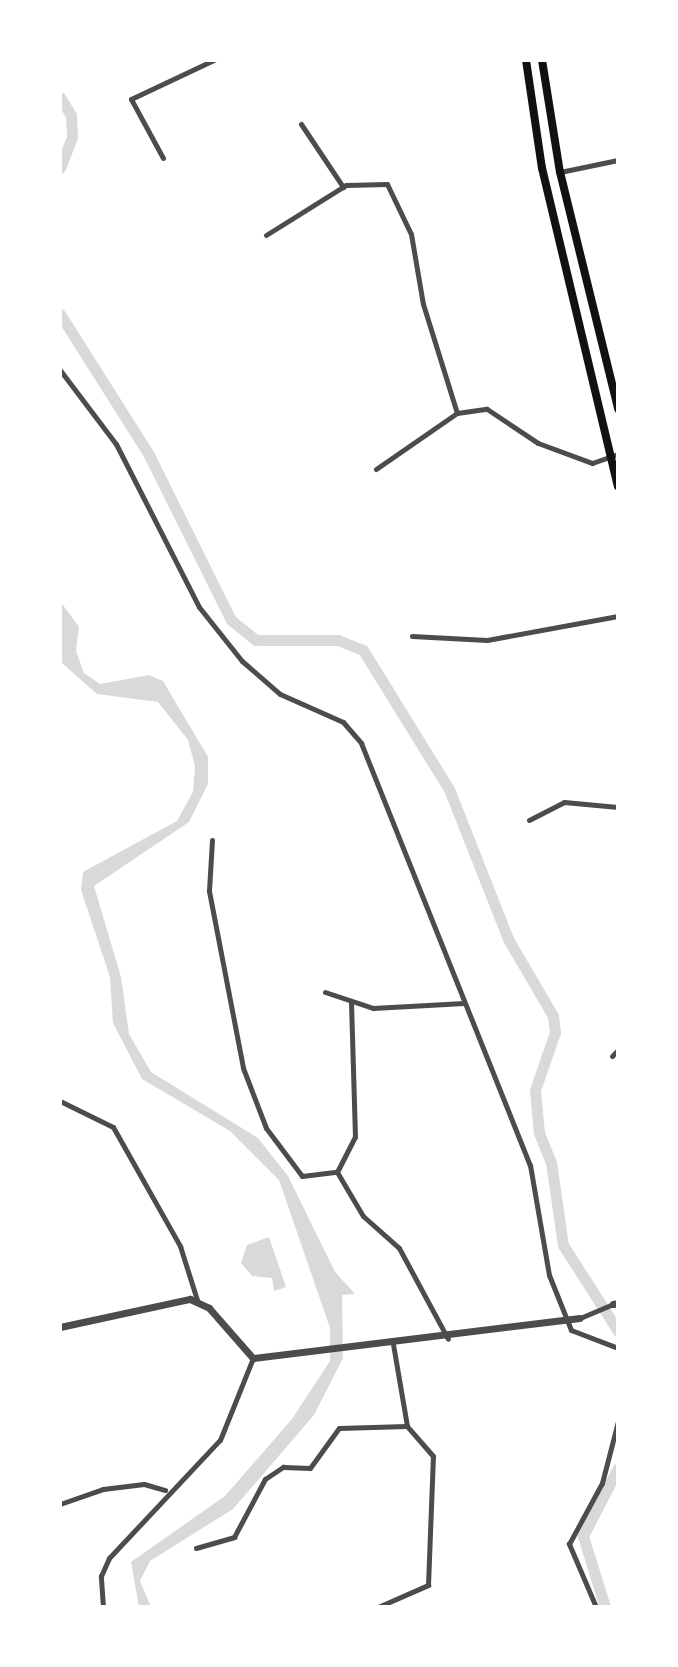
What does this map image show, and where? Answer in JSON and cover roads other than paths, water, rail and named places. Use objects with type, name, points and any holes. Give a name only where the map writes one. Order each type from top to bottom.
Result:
[{"type":"main road","points":[[526,60],[542,168],[614,456],[618,486]]},
{"type":"main road","points":[[542,60],[560,172],[618,409]]},
{"type":"street","points":[[163,158],[131,99],[214,60]]},
{"type":"street","points":[[301,124],[343,187]]},
{"type":"street","points":[[560,172],[618,160]]},
{"type":"street","points":[[266,235],[343,187],[387,184],[411,234],[423,304],[457,413]]},
{"type":"street","points":[[60,370],[116,444],[199,607],[242,661],[280,694],[343,722],[361,743],[530,1165],[549,1275],[568,1321],[577,1335],[618,1348]]},
{"type":"street","points":[[376,469],[457,413],[487,409],[538,443],[592,463],[614,456]]},
{"type":"street","points":[[412,636],[487,640],[618,616]]},
{"type":"street","points":[[529,820],[564,802],[618,807]]},
{"type":"street","points":[[212,840],[209,891],[243,1068],[266,1128],[302,1176],[337,1172]]},
{"type":"street","points":[[325,992],[351,1001],[413,1009],[464,1003]]},
{"type":"street","points":[[337,1172],[355,1137],[351,1001]]},
{"type":"street","points":[[612,1056],[618,1050]]},
{"type":"street","points":[[60,1101],[113,1127],[180,1246],[197,1300],[253,1358]]},
{"type":"street","points":[[337,1172],[363,1216],[399,1248],[448,1339]]},
{"type":"street","points":[[60,1327],[197,1300]]},
{"type":"street","points":[[253,1358],[311,1349],[448,1339],[568,1321],[616,1304]]},
{"type":"street","points":[[378,1607],[428,1585],[433,1456],[407,1426],[393,1344]]},
{"type":"street","points":[[103,1607],[101,1576],[109,1558],[165,1490],[220,1440],[253,1358]]},
{"type":"street","points":[[596,1607],[569,1544],[602,1483],[618,1421]]},
{"type":"street","points":[[196,1548],[234,1537],[265,1479],[283,1467],[310,1468],[339,1428],[407,1426]]},
{"type":"street","points":[[60,1504],[130,1485],[165,1490]]},
{"type":"waterway","points":[[60,97],[71,115],[72,137],[60,168]]},
{"type":"waterway","points":[[60,314],[149,455],[231,620],[256,640],[338,640],[363,650],[449,789],[508,939],[553,1016],[555,1032],[535,1090],[539,1133],[551,1162],[563,1245],[618,1331]]},
{"type":"waterway","points":[[605,1607],[583,1536],[618,1468]]}]
